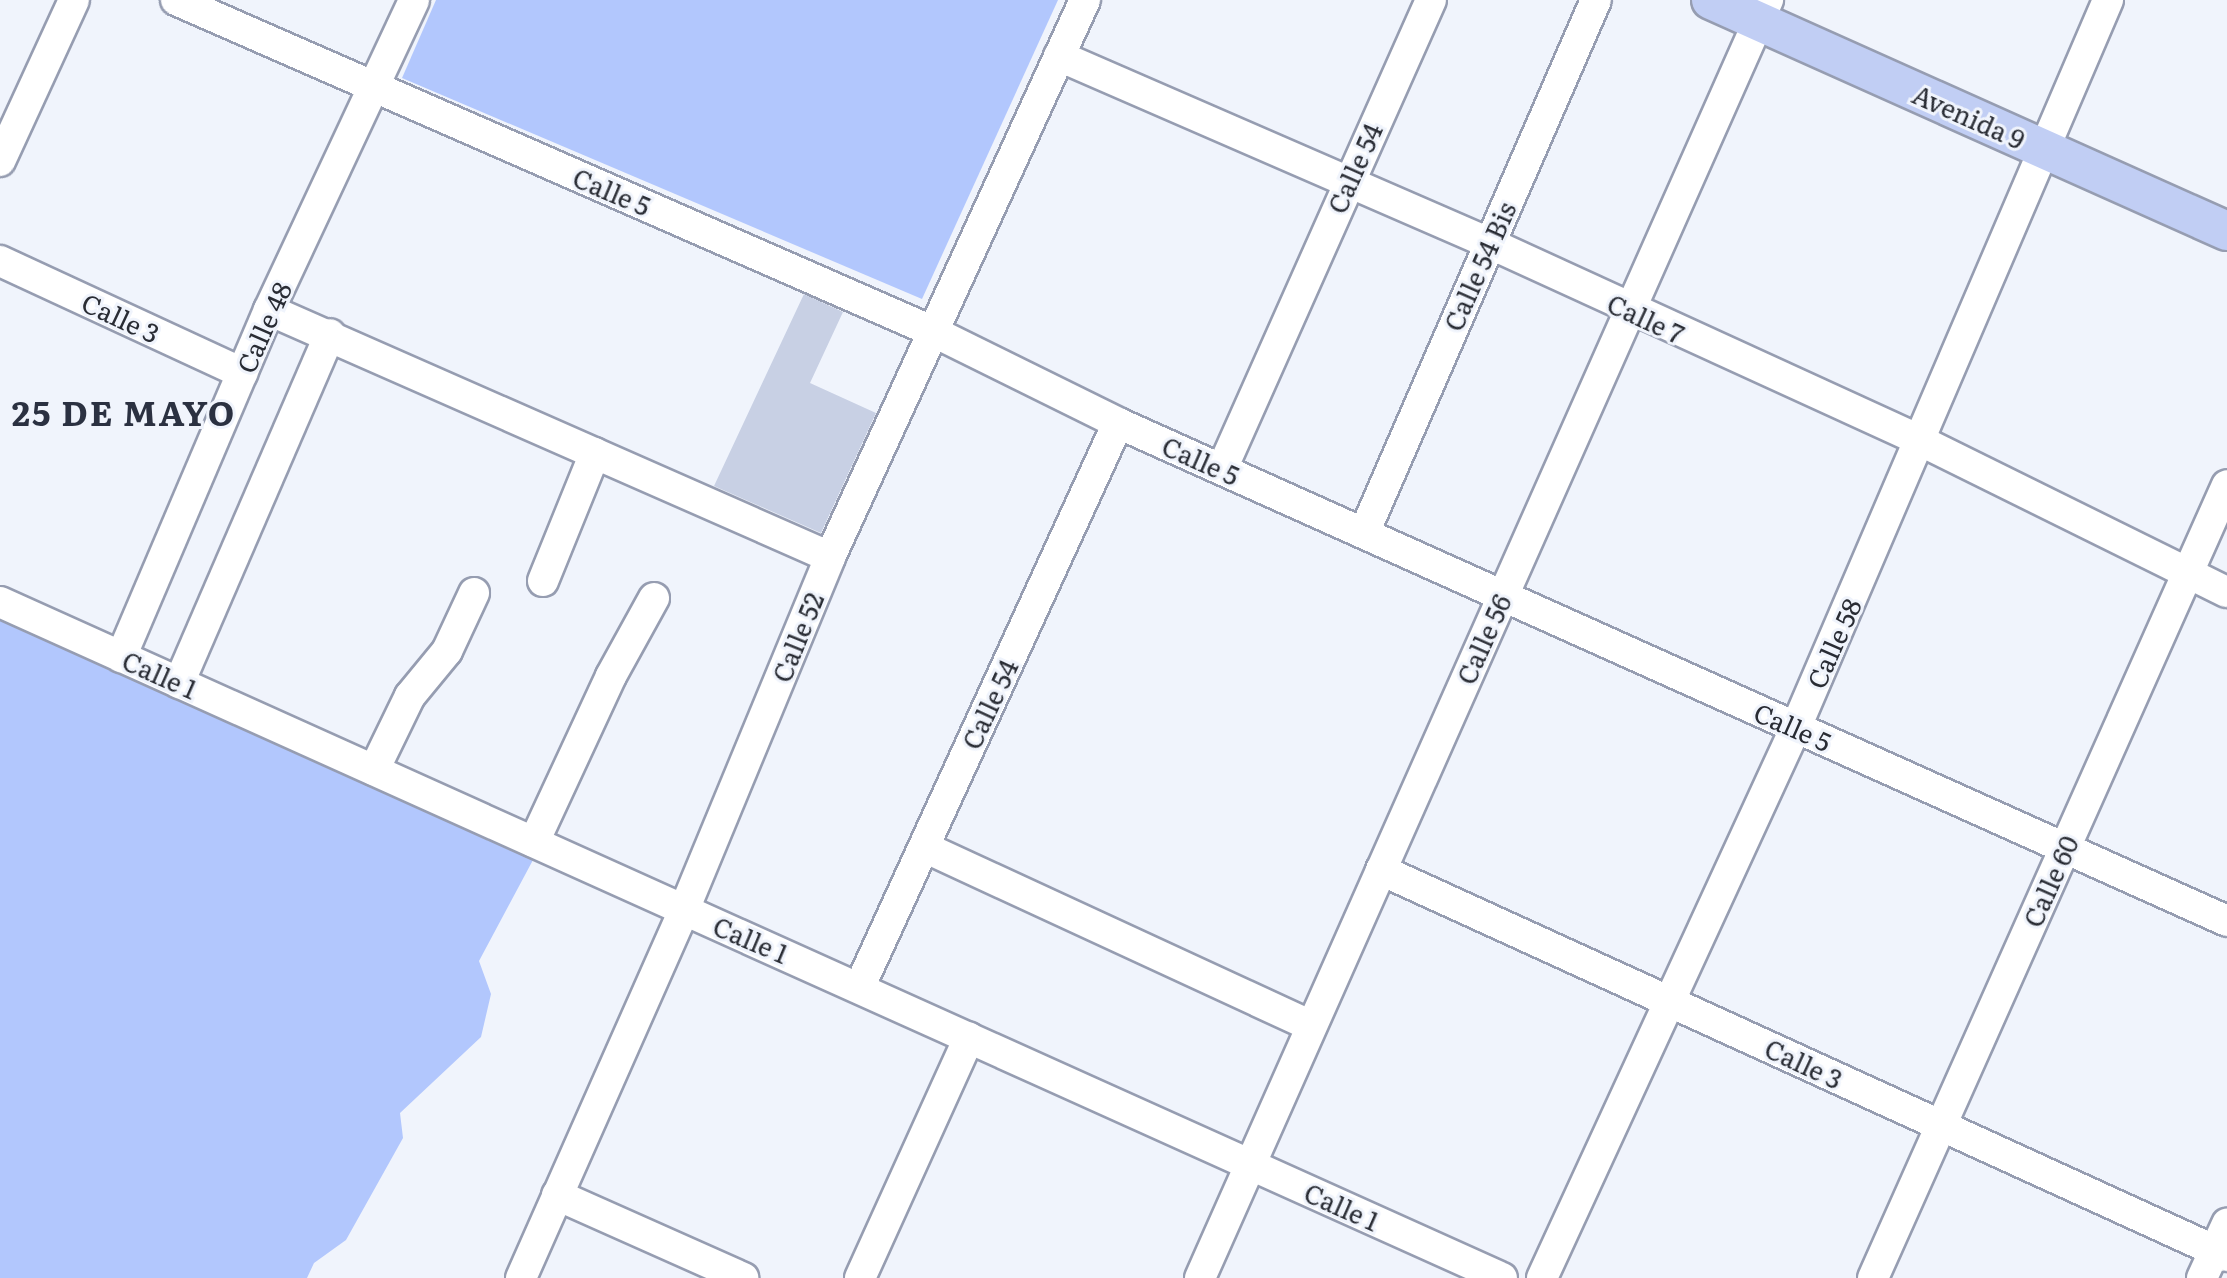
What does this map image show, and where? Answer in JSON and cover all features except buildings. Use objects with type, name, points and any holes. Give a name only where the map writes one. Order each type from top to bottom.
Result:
[{"type":"main road","name":"Avenida 9","points":[[1711,0],[1762,7],[2046,140],[2227,231]]},
{"type":"main road","name":"Avenida 9","points":[[2046,140],[2227,211]]},
{"type":"street","points":[[0,161],[74,0]]},
{"type":"street","name":"Calle 5","points":[[176,0],[932,331],[1118,423],[2227,921]]},
{"type":"street","name":"Calle 48","points":[[121,657],[269,310],[414,0]]},
{"type":"street","name":"Calle 52","points":[[521,1278],[684,910],[830,557],[1085,0]]},
{"type":"street","name":"Calle 54","points":[[1222,469],[1431,0]]},
{"type":"street","name":"Calle 54 Bis","points":[[1364,533],[1596,0]]},
{"type":"street","name":"Calle 58","points":[[1542,1278],[1796,727],[2108,0]]},
{"type":"street","name":"Calle 56","points":[[1200,1278],[1762,7]]},
{"type":"street","name":"Calle 7","points":[[1059,56],[1349,179],[1629,311],[1921,441],[2227,592]]},
{"type":"street","name":"Calle 3","points":[[0,261],[242,373]]},
{"type":"street","points":[[269,310],[330,334],[830,557]]},
{"type":"street","points":[[179,683],[330,334]]},
{"type":"street","name":"Calle 54","points":[[860,986],[1118,423]]},
{"type":"street","points":[[543,581],[595,453]]},
{"type":"street","name":"Calle 60","points":[[1873,1278],[2227,485]]},
{"type":"street","points":[[374,770],[410,696],[447,651],[474,593]]},
{"type":"street","points":[[534,842],[611,676],[654,598]]},
{"type":"street","name":"Calle 1","points":[[0,602],[860,986],[1502,1278]]},
{"type":"street","points":[[924,847],[1311,1026]]},
{"type":"street","name":"Calle 3","points":[[1381,870],[1941,1126],[2223,1243]]},
{"type":"street","points":[[860,1278],[969,1038]]},
{"type":"street","points":[[557,1195],[743,1278]]},
{"type":"street","points":[[2202,1278],[2223,1243]]},
{"type":"shaded area","points":[[436,0],[1058,0],[922,299],[402,78]]},
{"type":"shaded area","points":[[0,616],[533,860],[479,961],[491,994],[481,1037],[400,1113],[403,1138],[346,1240],[314,1263],[307,1278],[0,1278]]},
{"type":"district","name":"25 DE MAYO","points":[[124,412]]}]
